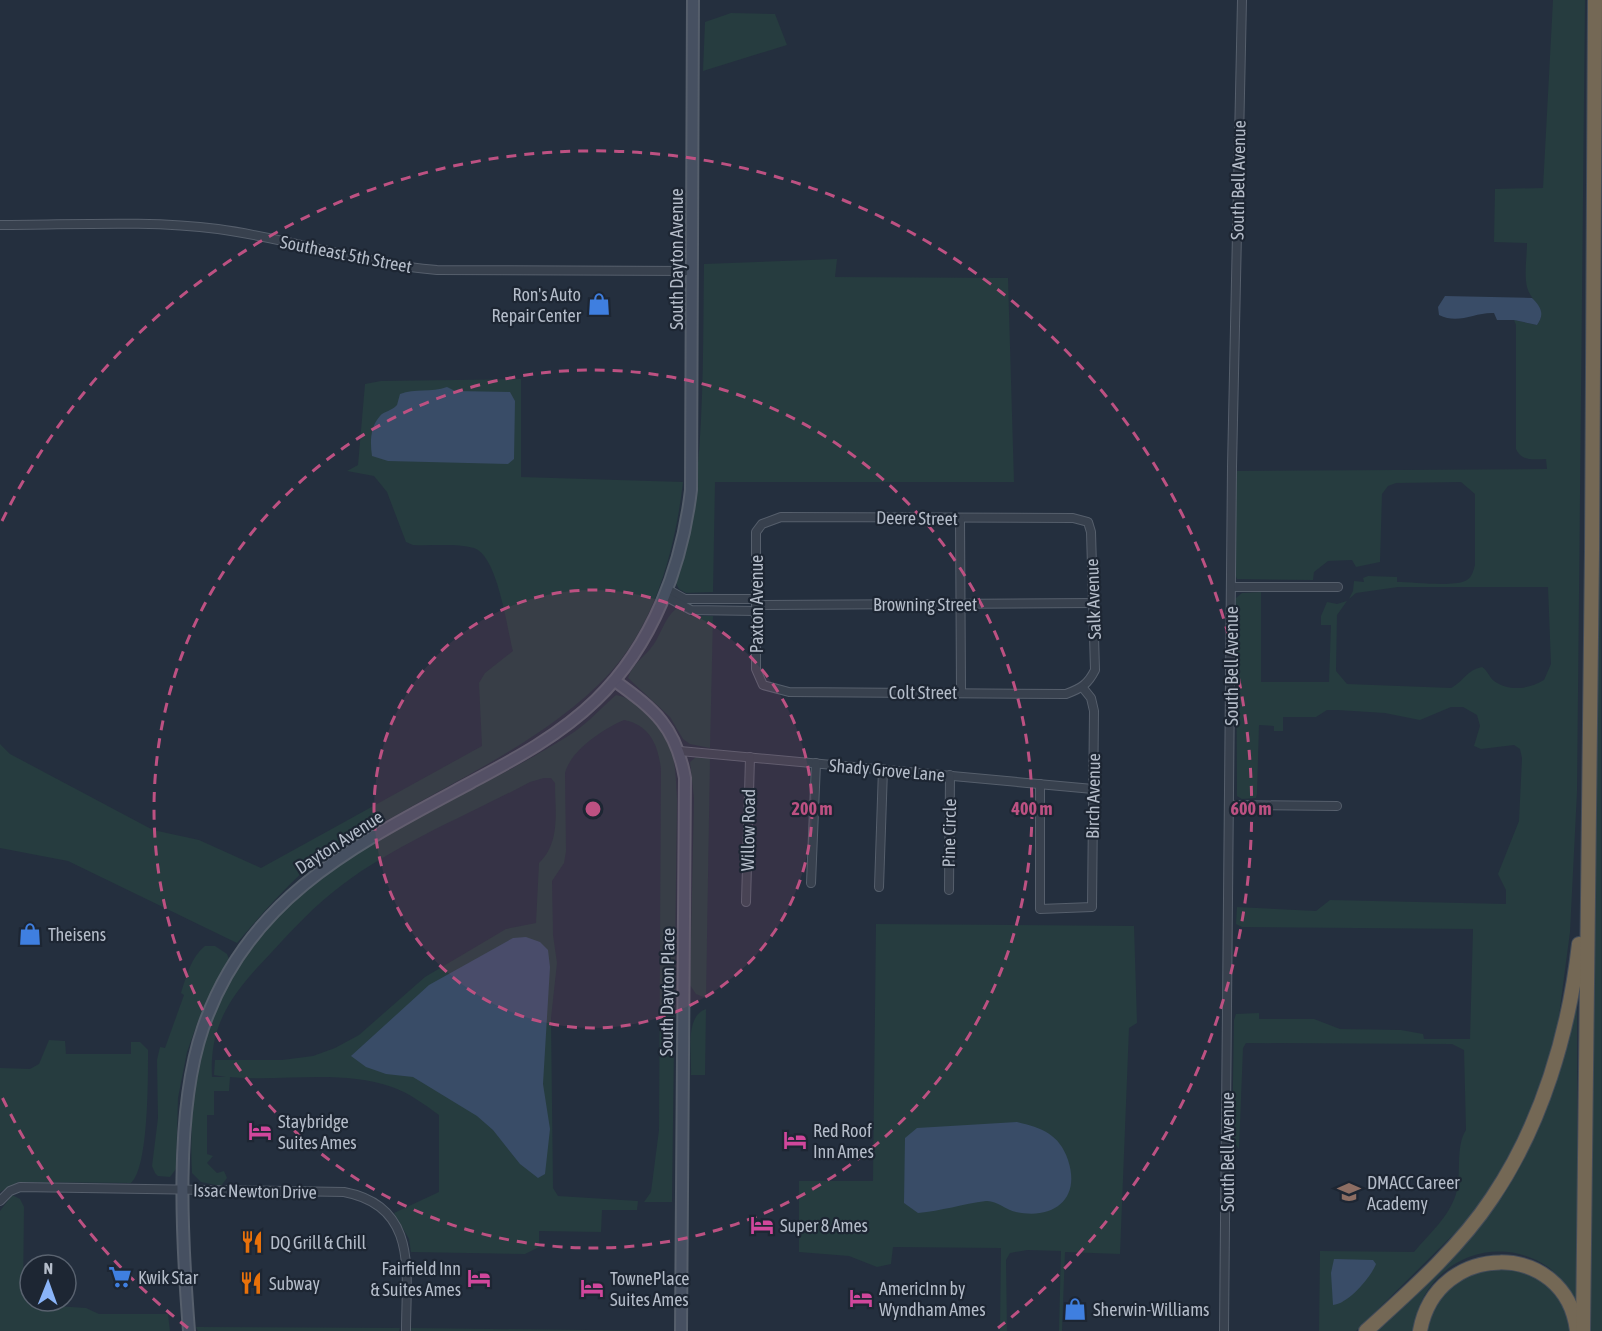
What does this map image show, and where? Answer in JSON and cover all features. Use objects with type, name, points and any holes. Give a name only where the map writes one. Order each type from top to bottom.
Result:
[{"type":"highway","points":[[1583,1331],[1592,551],[1595,0]]},
{"type":"highway","points":[[1366,1331],[1470,1228],[1492,1199],[1528,1133],[1558,1052],[1576,970],[1587,868]]},
{"type":"highway","points":[[1419,1331],[1427,1305],[1434,1293],[1454,1274],[1485,1262],[1517,1263],[1537,1271],[1553,1282],[1567,1300],[1577,1331]]},
{"type":"main road","name":"South Dayton Avenue","points":[[687,518],[692,429],[693,0]]},
{"type":"main road","name":"Dayton Avenue","points":[[189,1331],[184,1190],[187,1098],[192,1062],[200,1035],[218,992],[239,955],[266,919],[288,896],[351,850],[523,755],[560,730],[596,701],[615,681],[643,639],[666,592],[687,518]]},
{"type":"main road","name":"South Dayton Place","points":[[615,681],[649,708],[669,730],[680,751],[685,778],[681,1331]]},
{"type":"street","name":"South Bell Avenue","points":[[1224,1331],[1231,587],[1242,0]]},
{"type":"street","name":"Southeast 5th Street","points":[[0,225],[193,226],[244,233],[408,268],[437,270],[692,271]]},
{"type":"street","name":"Deere Street","points":[[762,524],[781,516],[1073,518]]},
{"type":"street","name":"Salk Avenue","points":[[1073,518],[1088,522],[1091,532],[1095,670],[1083,688]]},
{"type":"street","points":[[960,519],[961,691]]},
{"type":"street","name":"Paxton Avenue","points":[[762,524],[756,532],[756,669],[763,685]]},
{"type":"street","points":[[1231,587],[1338,586]]},
{"type":"street","name":"Browning Street","points":[[666,592],[685,599],[756,605]]},
{"type":"street","name":"Browning Street","points":[[666,592],[691,610],[756,605],[1094,603]]},
{"type":"street","name":"Colt Street","points":[[763,685],[789,692],[961,691],[1066,694],[1083,688]]},
{"type":"street","name":"Birch Avenue","points":[[1040,784],[1040,909],[1092,907],[1094,711],[1091,698],[1083,688]]},
{"type":"street","name":"Shady Grove Lane","points":[[680,751],[1093,789]]},
{"type":"street","name":"Willow Road","points":[[746,902],[750,757]]},
{"type":"street","points":[[811,883],[816,763]]},
{"type":"street","points":[[879,887],[883,770]]},
{"type":"street","name":"Pine Circle","points":[[949,890],[950,776]]},
{"type":"street","points":[[1230,805],[1337,806]]},
{"type":"street","name":"Issac Newton Drive","points":[[0,1201],[10,1191],[20,1187],[344,1192],[370,1200],[388,1214],[401,1233],[406,1264],[406,1331]]},
{"type":"green space","points":[[1553,0],[1585,0],[1577,792],[1570,932],[1558,1023],[1542,1081],[1525,1126],[1499,1173],[1470,1218],[1356,1331],[1319,1331],[1320,1251],[1414,1252],[1449,1210],[1458,1186],[1461,1144],[1466,1130],[1464,1050],[1452,1044],[1246,1043],[1243,1048],[1239,1149],[1232,1140],[1234,1020],[1236,1014],[1259,1013],[1259,1019],[1314,1019],[1340,1029],[1401,1030],[1423,1034],[1424,1039],[1470,1039],[1473,929],[1242,927],[1236,924],[1237,907],[1316,911],[1330,900],[1506,904],[1506,890],[1498,874],[1519,821],[1522,758],[1520,749],[1514,745],[1481,749],[1474,746],[1480,726],[1477,715],[1463,707],[1451,707],[1420,720],[1385,713],[1327,710],[1316,717],[1283,717],[1283,731],[1274,731],[1274,726],[1259,725],[1257,794],[1256,798],[1242,799],[1237,796],[1236,598],[1242,593],[1261,592],[1261,682],[1329,682],[1331,625],[1321,625],[1321,616],[1327,602],[1337,604],[1347,601],[1337,615],[1336,671],[1347,684],[1451,688],[1482,667],[1492,679],[1500,684],[1519,688],[1532,686],[1544,680],[1551,664],[1548,587],[1398,587],[1356,593],[1349,599],[1354,581],[1364,582],[1363,578],[1368,576],[1397,577],[1397,582],[1432,584],[1459,583],[1469,578],[1475,565],[1475,494],[1461,482],[1396,483],[1388,486],[1382,494],[1380,562],[1356,567],[1352,560],[1328,561],[1314,572],[1313,580],[1237,579],[1235,574],[1235,471],[1547,469],[1546,459],[1525,458],[1516,449],[1516,325],[1514,320],[1537,325],[1541,314],[1527,287],[1527,243],[1494,242],[1495,189],[1543,188]]},
{"type":"green space","points":[[1600,0],[1602,1331],[1588,1331]]},
{"type":"green space","points":[[731,13],[775,14],[787,45],[703,71],[705,22]]},
{"type":"green space","points":[[837,259],[835,277],[1008,278],[1014,482],[715,482],[713,592],[686,593],[679,589],[676,583],[688,543],[697,475],[702,396],[704,264]]},
{"type":"green space","points":[[521,379],[521,477],[683,482],[668,560],[650,611],[623,657],[585,698],[561,717],[509,751],[344,843],[312,864],[263,912],[237,943],[68,861],[0,848],[0,744],[10,754],[153,830],[199,840],[261,868],[482,746],[479,683],[485,673],[513,651],[500,594],[489,564],[482,554],[467,546],[413,545],[406,542],[387,492],[374,476],[347,471],[358,465],[365,384],[381,381]]},
{"type":"green space","points":[[677,608],[691,616],[713,616],[710,748],[690,744],[683,739],[670,717],[628,678],[633,668],[654,644],[667,620]]},
{"type":"green space","points":[[616,695],[634,703],[651,718],[670,747],[675,766],[677,799],[672,1202],[644,1202],[651,1192],[659,1130],[661,769],[658,752],[651,737],[640,726],[624,720],[581,748],[568,764],[565,773],[566,851],[564,863],[552,881],[553,935],[557,963],[551,1018],[553,1188],[558,1196],[638,1201],[637,1210],[602,1210],[601,1232],[539,1231],[539,1247],[525,1254],[411,1252],[409,1239],[394,1213],[439,1192],[439,1115],[398,1089],[373,1082],[332,1077],[230,1077],[229,1091],[214,1091],[214,1115],[207,1115],[207,1154],[213,1156],[207,1163],[217,1173],[224,1171],[227,1178],[221,1186],[201,1182],[192,1173],[191,1133],[194,1095],[201,1058],[211,1023],[226,989],[245,957],[268,927],[326,872],[385,836],[508,771],[575,732]],"holes":[[[551,778],[555,783],[554,836],[551,846],[539,863],[536,923],[506,929],[425,977],[359,1035],[335,1048],[313,1056],[282,1060],[215,1060],[214,1075],[226,1077],[212,1077],[215,1040],[226,1009],[257,968],[323,901],[363,870],[409,843],[530,782]]]},
{"type":"green space","points":[[696,757],[710,757],[706,998],[696,994],[690,985],[694,798],[690,762]]},
{"type":"green space","points":[[876,924],[1134,926],[1137,1023],[1129,1028],[1120,1254],[1065,1252],[1062,1331],[1059,1331],[1061,1251],[1027,1250],[1010,1253],[1006,1260],[1007,1331],[1000,1331],[1001,1248],[893,1247],[891,1264],[877,1267],[849,1256],[799,1252],[799,1181],[873,1181]]},
{"type":"green space","points":[[205,946],[215,946],[227,954],[229,959],[198,1021],[187,1052],[178,1098],[176,1169],[170,1177],[158,1176],[152,1166],[158,1118],[157,1060],[160,1047],[165,1048],[184,995],[181,993],[190,968],[196,956]]},
{"type":"green space","points":[[1577,1003],[1577,1301],[1548,1267],[1527,1256],[1505,1252],[1483,1253],[1462,1260],[1444,1272],[1429,1288],[1419,1308],[1414,1331],[1372,1331],[1503,1188],[1573,1004]]},
{"type":"green space","points":[[706,1009],[705,1075],[691,1075],[692,1028],[699,1013]]},
{"type":"green space","points":[[49,1040],[65,1041],[66,1054],[131,1054],[131,1042],[140,1042],[148,1050],[144,1141],[137,1174],[131,1183],[18,1182],[0,1192],[0,1068],[30,1069],[39,1064]]},
{"type":"green space","points":[[12,1195],[20,1199],[24,1207],[23,1253],[18,1253],[18,1313],[78,1313],[78,1307],[86,1308],[99,1314],[168,1314],[170,1331],[0,1331],[0,1211]]},
{"type":"green space","points":[[1510,1262],[1558,1292],[1573,1331],[1423,1331],[1448,1280]]},
{"type":"green space","points":[[196,1327],[400,1328],[399,1331],[198,1331]]},
{"type":"green space","points":[[411,1328],[670,1331],[411,1331]]},
{"type":"water","points":[[1445,296],[1532,298],[1540,308],[1541,317],[1537,325],[1514,320],[1497,320],[1494,313],[1446,318],[1439,315],[1438,307]]},
{"type":"water","points":[[447,387],[455,391],[510,392],[515,401],[514,459],[508,464],[388,461],[372,456],[371,440],[374,425],[382,414],[397,405],[400,394]]},
{"type":"water","points":[[526,937],[540,942],[548,950],[550,967],[543,1084],[550,1129],[545,1174],[538,1178],[520,1164],[493,1130],[477,1116],[413,1077],[386,1074],[366,1067],[351,1056],[429,985],[513,938]]},
{"type":"water","points":[[1017,1122],[1042,1130],[1054,1138],[1064,1151],[1071,1174],[1071,1186],[1061,1204],[1042,1213],[1030,1214],[1012,1211],[990,1201],[918,1213],[904,1203],[905,1138],[917,1128]]},
{"type":"water","points":[[1334,1259],[1373,1260],[1376,1264],[1358,1289],[1345,1300],[1333,1305],[1331,1273]]},
{"type":"place","name":"Ron's Auto Repair Center","points":[[599,304]]},
{"type":"place","name":"Theisens","points":[[30,934]]},
{"type":"place","name":"Staybridge Suites Ames","points":[[260,1131]]},
{"type":"place","name":"Red Roof Inn Ames","points":[[795,1140]]},
{"type":"place","name":"DMACC Career Academy","points":[[1349,1192]]},
{"type":"place","name":"Super 8 Ames","points":[[762,1225]]},
{"type":"place","name":"DQ Grill & Chill","points":[[252,1242]]},
{"type":"place","name":"Kwik Star","points":[[120,1277]]},
{"type":"place","name":"Fairfield Inn & Suites Ames","points":[[479,1278]]},
{"type":"place","name":"Subway","points":[[251,1283]]},
{"type":"place","name":"TownePlace Suites Ames","points":[[592,1288]]},
{"type":"place","name":"AmericInn by Wyndham Ames","points":[[861,1298]]},
{"type":"place","name":"Sherwin-Williams","points":[[1075,1309]]}]
